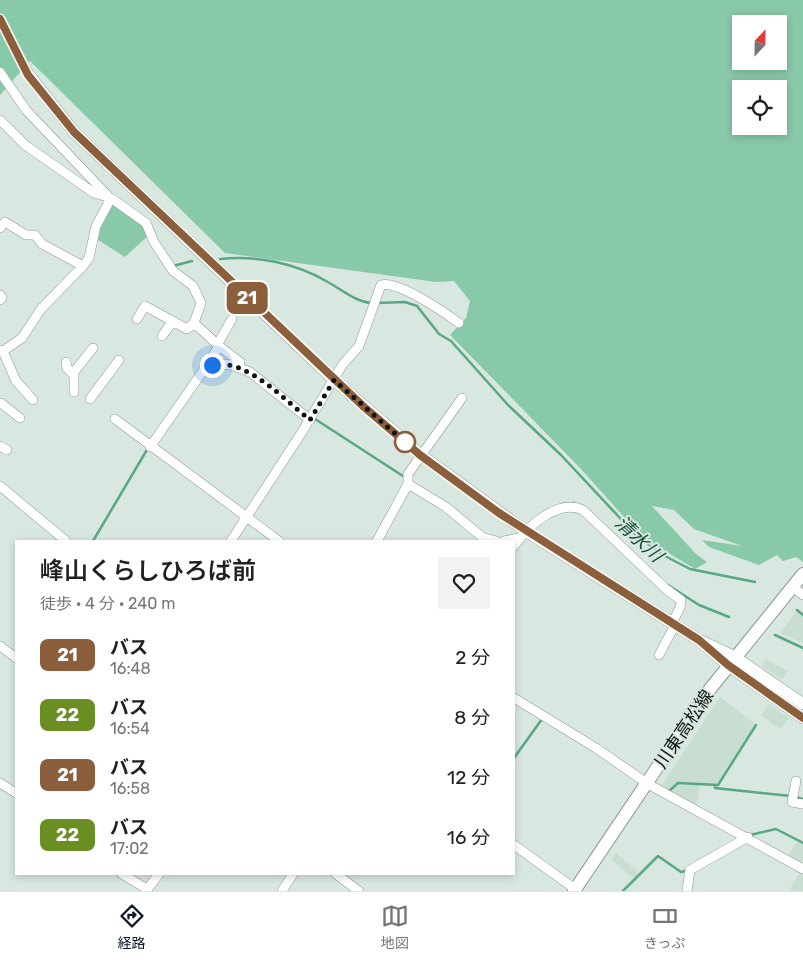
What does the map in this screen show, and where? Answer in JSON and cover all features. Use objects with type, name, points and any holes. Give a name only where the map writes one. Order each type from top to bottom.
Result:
[{"type":"main road","name":"川東高松線","points":[[574,890],[732,661],[803,574]]},
{"type":"street","points":[[0,72],[26,110],[110,197],[142,219],[173,271],[193,286],[201,303],[194,323],[187,329],[145,306],[138,319]]},
{"type":"street","points":[[28,75],[74,132],[334,380],[420,455],[523,535],[674,624],[803,704]]},
{"type":"street","points":[[0,120],[25,145],[94,192],[110,197]]},
{"type":"street","points":[[33,400],[16,381],[2,351],[22,338],[41,309],[89,258],[96,226],[110,197]]},
{"type":"street","points":[[0,228],[6,222],[26,235],[35,235],[42,244],[83,266]]},
{"type":"street","points":[[232,540],[312,416],[343,364],[359,346],[382,285],[389,284],[431,303],[459,323]]},
{"type":"street","points":[[0,295],[0,300]]},
{"type":"street","points":[[150,447],[209,365],[232,319]]},
{"type":"street","points":[[162,336],[173,322]]},
{"type":"street","points":[[194,323],[239,364],[312,416]]},
{"type":"street","points":[[74,392],[74,372],[94,348]]},
{"type":"street","points":[[90,399],[119,360]]},
{"type":"street","points":[[66,362],[67,368],[74,375]]},
{"type":"street","points":[[209,365],[239,364]]},
{"type":"street","points":[[377,540],[409,480],[420,455],[462,398]]},
{"type":"street","points":[[1,403],[20,418]]},
{"type":"street","points":[[115,419],[150,447],[278,540]]},
{"type":"street","points":[[409,480],[482,537],[492,540]]},
{"type":"street","points":[[0,486],[65,540]]},
{"type":"street","points":[[515,545],[523,535],[555,510],[567,507],[576,507],[583,510],[666,589],[681,600],[674,624],[659,655]]},
{"type":"street","points":[[507,540],[523,535]]},
{"type":"street","points":[[793,587],[803,595]]},
{"type":"street","points":[[0,646],[15,657]]},
{"type":"street","points":[[732,661],[803,718]]},
{"type":"street","points":[[515,699],[596,748],[648,784],[748,837],[803,869]]},
{"type":"street","points":[[796,781],[792,802],[803,804]]},
{"type":"street","points":[[0,783],[15,792]]},
{"type":"street","points":[[688,891],[688,878],[693,868],[748,837]]},
{"type":"street","points":[[515,846],[574,890]]},
{"type":"street","points":[[124,875],[147,890],[155,875]]},
{"type":"street","points":[[282,891],[292,875]]},
{"type":"street","points":[[337,875],[358,891]]},
{"type":"shaded area","points":[[797,611],[803,616],[803,643],[780,633]]},
{"type":"shaded area","points":[[765,659],[788,671],[782,679],[762,666]]},
{"type":"shaded area","points":[[720,697],[755,724],[716,785],[676,783],[667,792],[660,788]]},
{"type":"shaded area","points":[[769,704],[789,718],[780,729],[761,715]]},
{"type":"shaded area","points":[[676,785],[700,785],[696,807],[670,792]]},
{"type":"shaded area","points":[[797,842],[803,845],[803,859],[800,864],[787,856]]},
{"type":"shaded area","points":[[616,853],[639,873],[633,878],[611,860]]},
{"type":"shaded area","points":[[800,872],[803,873],[803,891],[793,891],[790,889]]},
{"type":"green space","points":[[0,0],[803,0],[803,562],[796,557],[783,561],[777,555],[759,565],[709,547],[702,540],[742,546],[694,529],[674,510],[652,506],[696,554],[707,562],[695,569],[642,537],[581,469],[450,335],[466,318],[470,301],[454,281],[436,282],[225,253],[30,61],[0,95]]},
{"type":"green space","points":[[115,203],[143,223],[149,235],[125,257],[95,238],[110,206]]},
{"type":"waterway","points":[[220,259],[261,259],[288,265],[314,275],[353,297],[371,303]]},
{"type":"waterway","points":[[173,266],[192,261]]},
{"type":"waterway","points":[[377,303],[405,302],[417,306],[439,334],[451,341],[508,405],[561,455],[634,533],[661,554],[690,569],[755,582]]},
{"type":"waterway","name":"清水川","points":[[312,417],[406,478]]},
{"type":"waterway","points":[[94,540],[148,448]]},
{"type":"waterway","name":"清水川","points":[[562,504],[574,503]]},
{"type":"waterway","name":"清水川","points":[[668,585],[699,605],[729,617]]},
{"type":"waterway","points":[[797,610],[803,615]]},
{"type":"waterway","name":"清水川","points":[[775,635],[803,648]]},
{"type":"waterway","points":[[515,757],[542,719]]},
{"type":"waterway","points":[[668,792],[678,783],[718,785],[756,725]]},
{"type":"waterway","points":[[715,785],[715,788],[791,796]]},
{"type":"waterway","points":[[796,797],[803,799]]},
{"type":"waterway","points":[[750,835],[776,829],[803,843]]},
{"type":"waterway","points":[[623,891],[658,856],[681,872],[688,870]]},
{"type":"tunnel","points":[[0,19],[29,75]]},
{"type":"bus line","name":"21","points":[[0,19],[28,75],[43,96],[74,132],[364,407],[420,455],[499,513],[699,640],[718,658],[803,718]]},
{"type":"route","points":[[212,365],[231,365],[250,372],[310,420],[334,380],[407,444],[405,442]]}]
